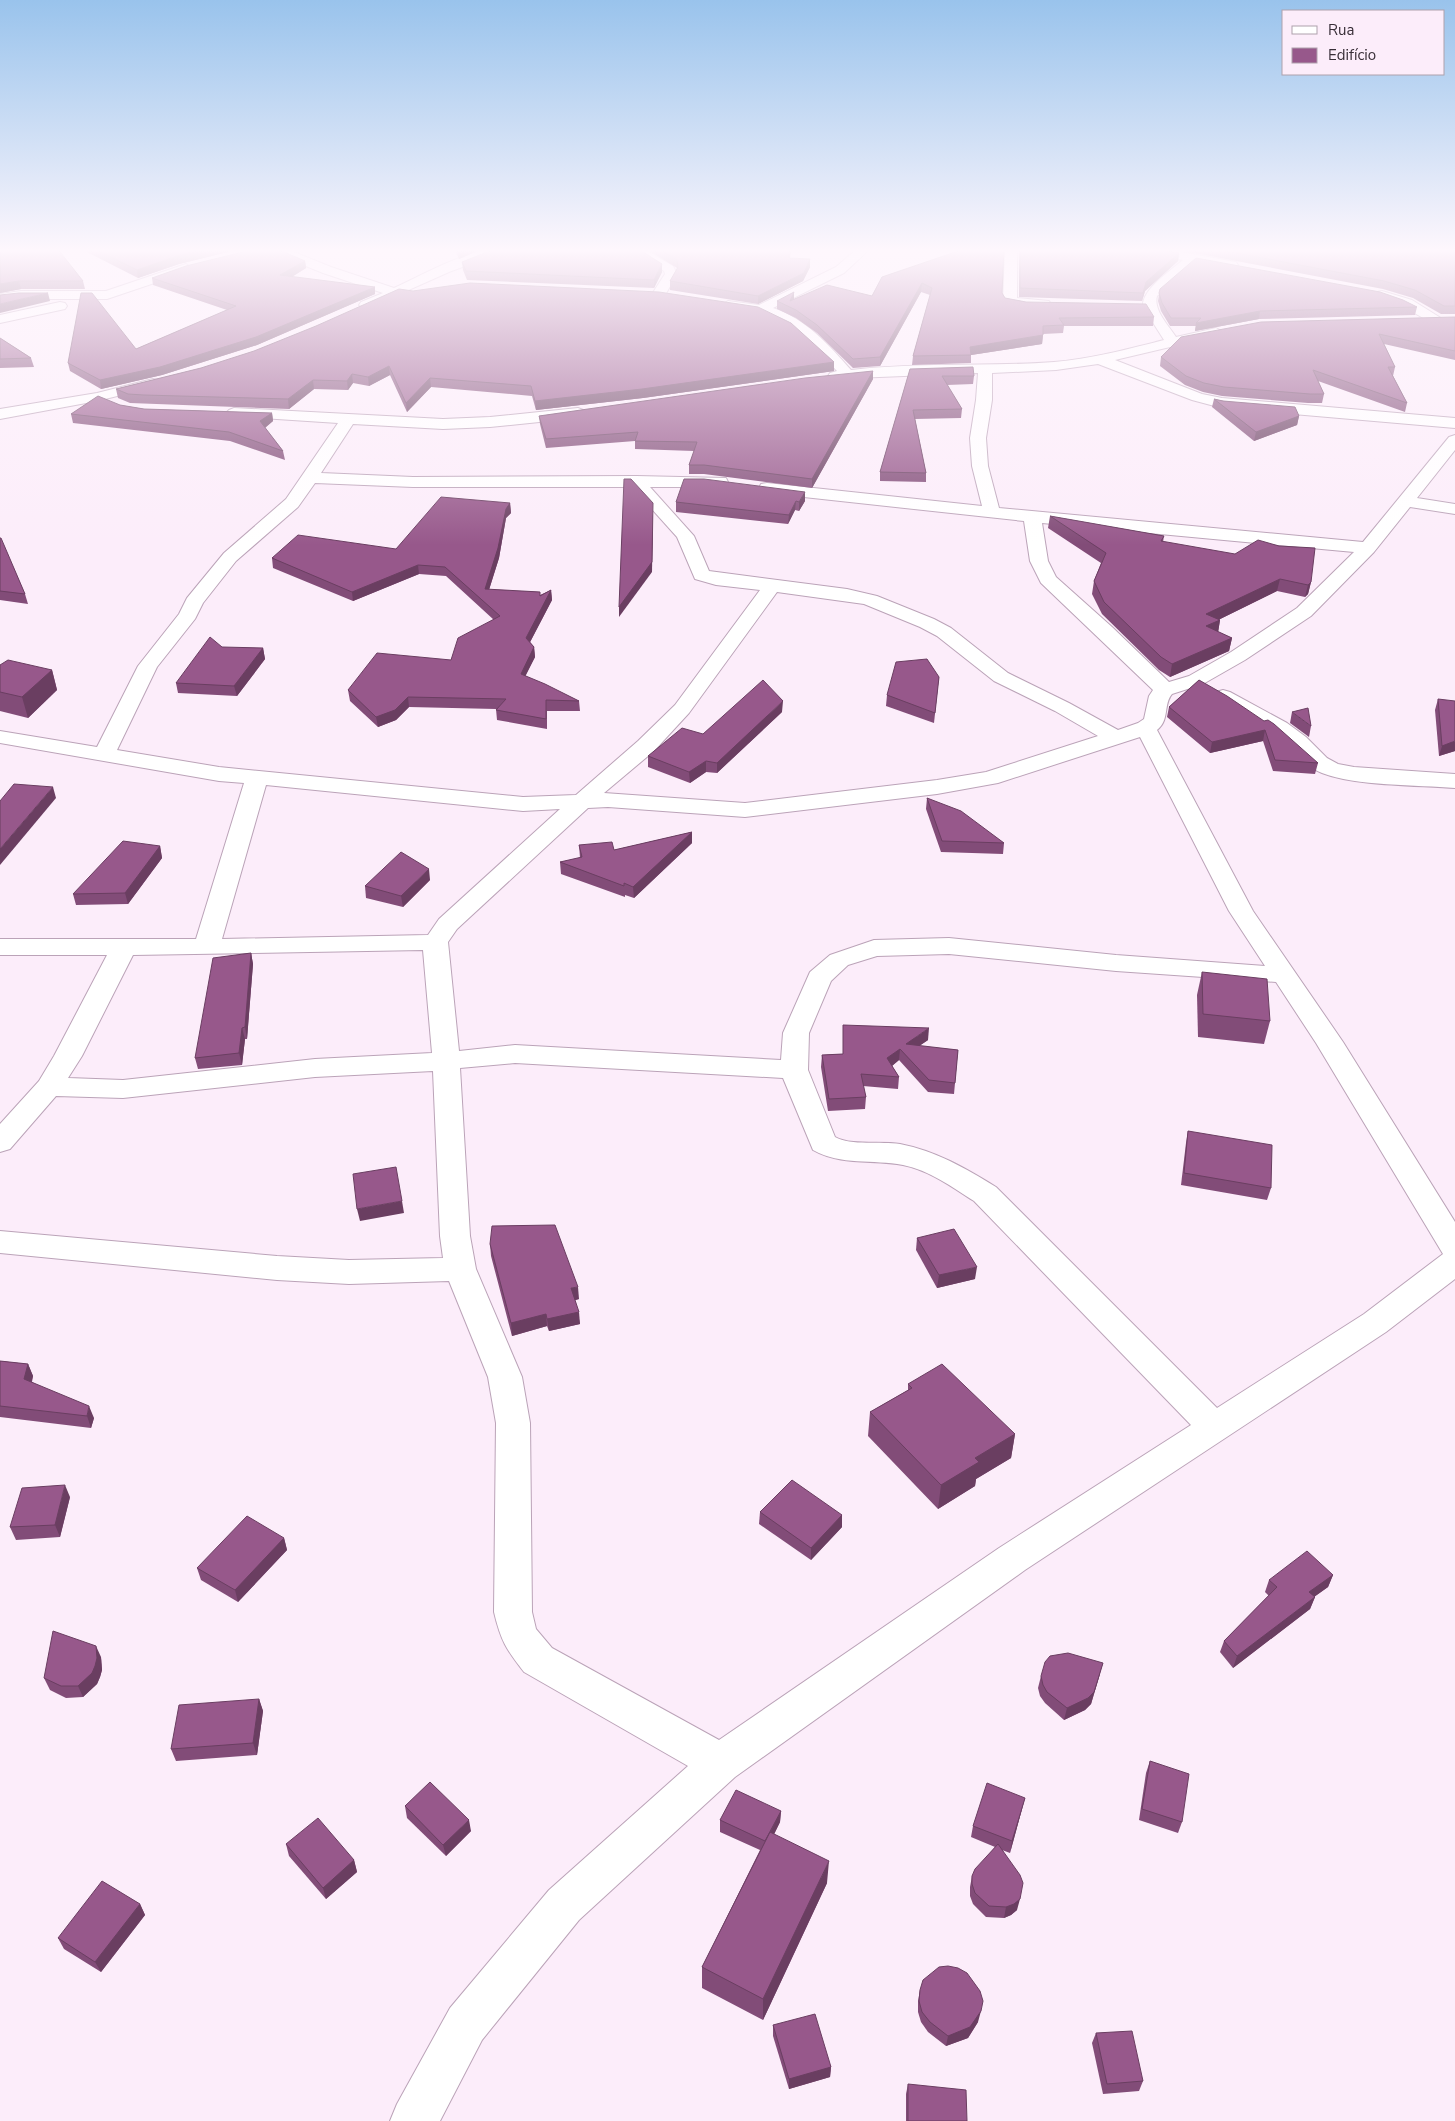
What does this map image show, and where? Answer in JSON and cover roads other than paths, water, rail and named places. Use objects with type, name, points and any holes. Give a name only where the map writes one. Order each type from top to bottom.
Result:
[{"type":"street","points":[[821,347],[831,355],[848,374]]},
{"type":"street","points":[[819,379],[848,374],[895,371],[1056,366],[1101,360],[1152,347]]},
{"type":"street","points":[[1101,360],[1197,397],[1222,403],[1455,423]]},
{"type":"street","points":[[985,369],[984,400],[978,438],[980,466],[992,513]]},
{"type":"street","points":[[0,414],[97,398],[163,380]]},
{"type":"street","points":[[97,398],[120,406]]},
{"type":"street","points":[[216,413],[444,424],[490,422],[588,412]]},
{"type":"street","points":[[104,755],[148,666],[188,615],[194,602],[226,562],[286,509],[310,478],[348,419]]},
{"type":"street","points":[[0,737],[257,778],[523,804],[608,800],[745,810],[937,787],[990,778],[1146,728],[1154,722],[1159,696],[1165,690],[1196,680],[1238,656],[1304,612],[1368,548],[1455,440]]},
{"type":"street","points":[[310,478],[413,482],[704,481],[734,484]]},
{"type":"street","points":[[636,481],[686,536],[701,575],[716,580],[847,595],[870,600],[927,622],[944,632],[1001,677],[1062,707],[1116,738]]},
{"type":"street","points":[[752,486],[813,495],[1368,548]]},
{"type":"street","points":[[1406,501],[1455,509]]},
{"type":"street","points":[[1032,517],[1039,562],[1048,579],[1165,690]]},
{"type":"street","points":[[721,1763],[538,1660],[519,1637],[513,1612],[513,1423],[505,1377],[460,1268],[454,1236],[446,1061],[435,942],[448,924],[583,800],[646,746],[682,709],[772,586]]},
{"type":"street","points":[[1196,680],[1278,728],[1298,742],[1319,763],[1331,769],[1354,774],[1455,781]]},
{"type":"street","points":[[1146,728],[1242,911],[1329,1042],[1455,1248]]},
{"type":"street","points":[[207,945],[257,778]]},
{"type":"street","points":[[0,947],[124,948],[435,942]]},
{"type":"street","points":[[1214,1428],[985,1194],[949,1172],[918,1158],[880,1152],[841,1151],[831,1149],[823,1144],[794,1070],[796,1033],[819,978],[839,960],[874,948],[949,946],[1116,964],[1284,975]]},
{"type":"street","points":[[0,1142],[49,1087],[68,1056],[124,948]]},
{"type":"street","points":[[49,1087],[123,1088],[315,1068],[446,1061],[515,1054],[794,1070]]},
{"type":"street","points":[[0,1242],[277,1268],[340,1272],[460,1268]]},
{"type":"street","points":[[414,2121],[466,2024],[564,1904],[721,1763],[1012,1559],[1375,1323],[1455,1262]]}]
